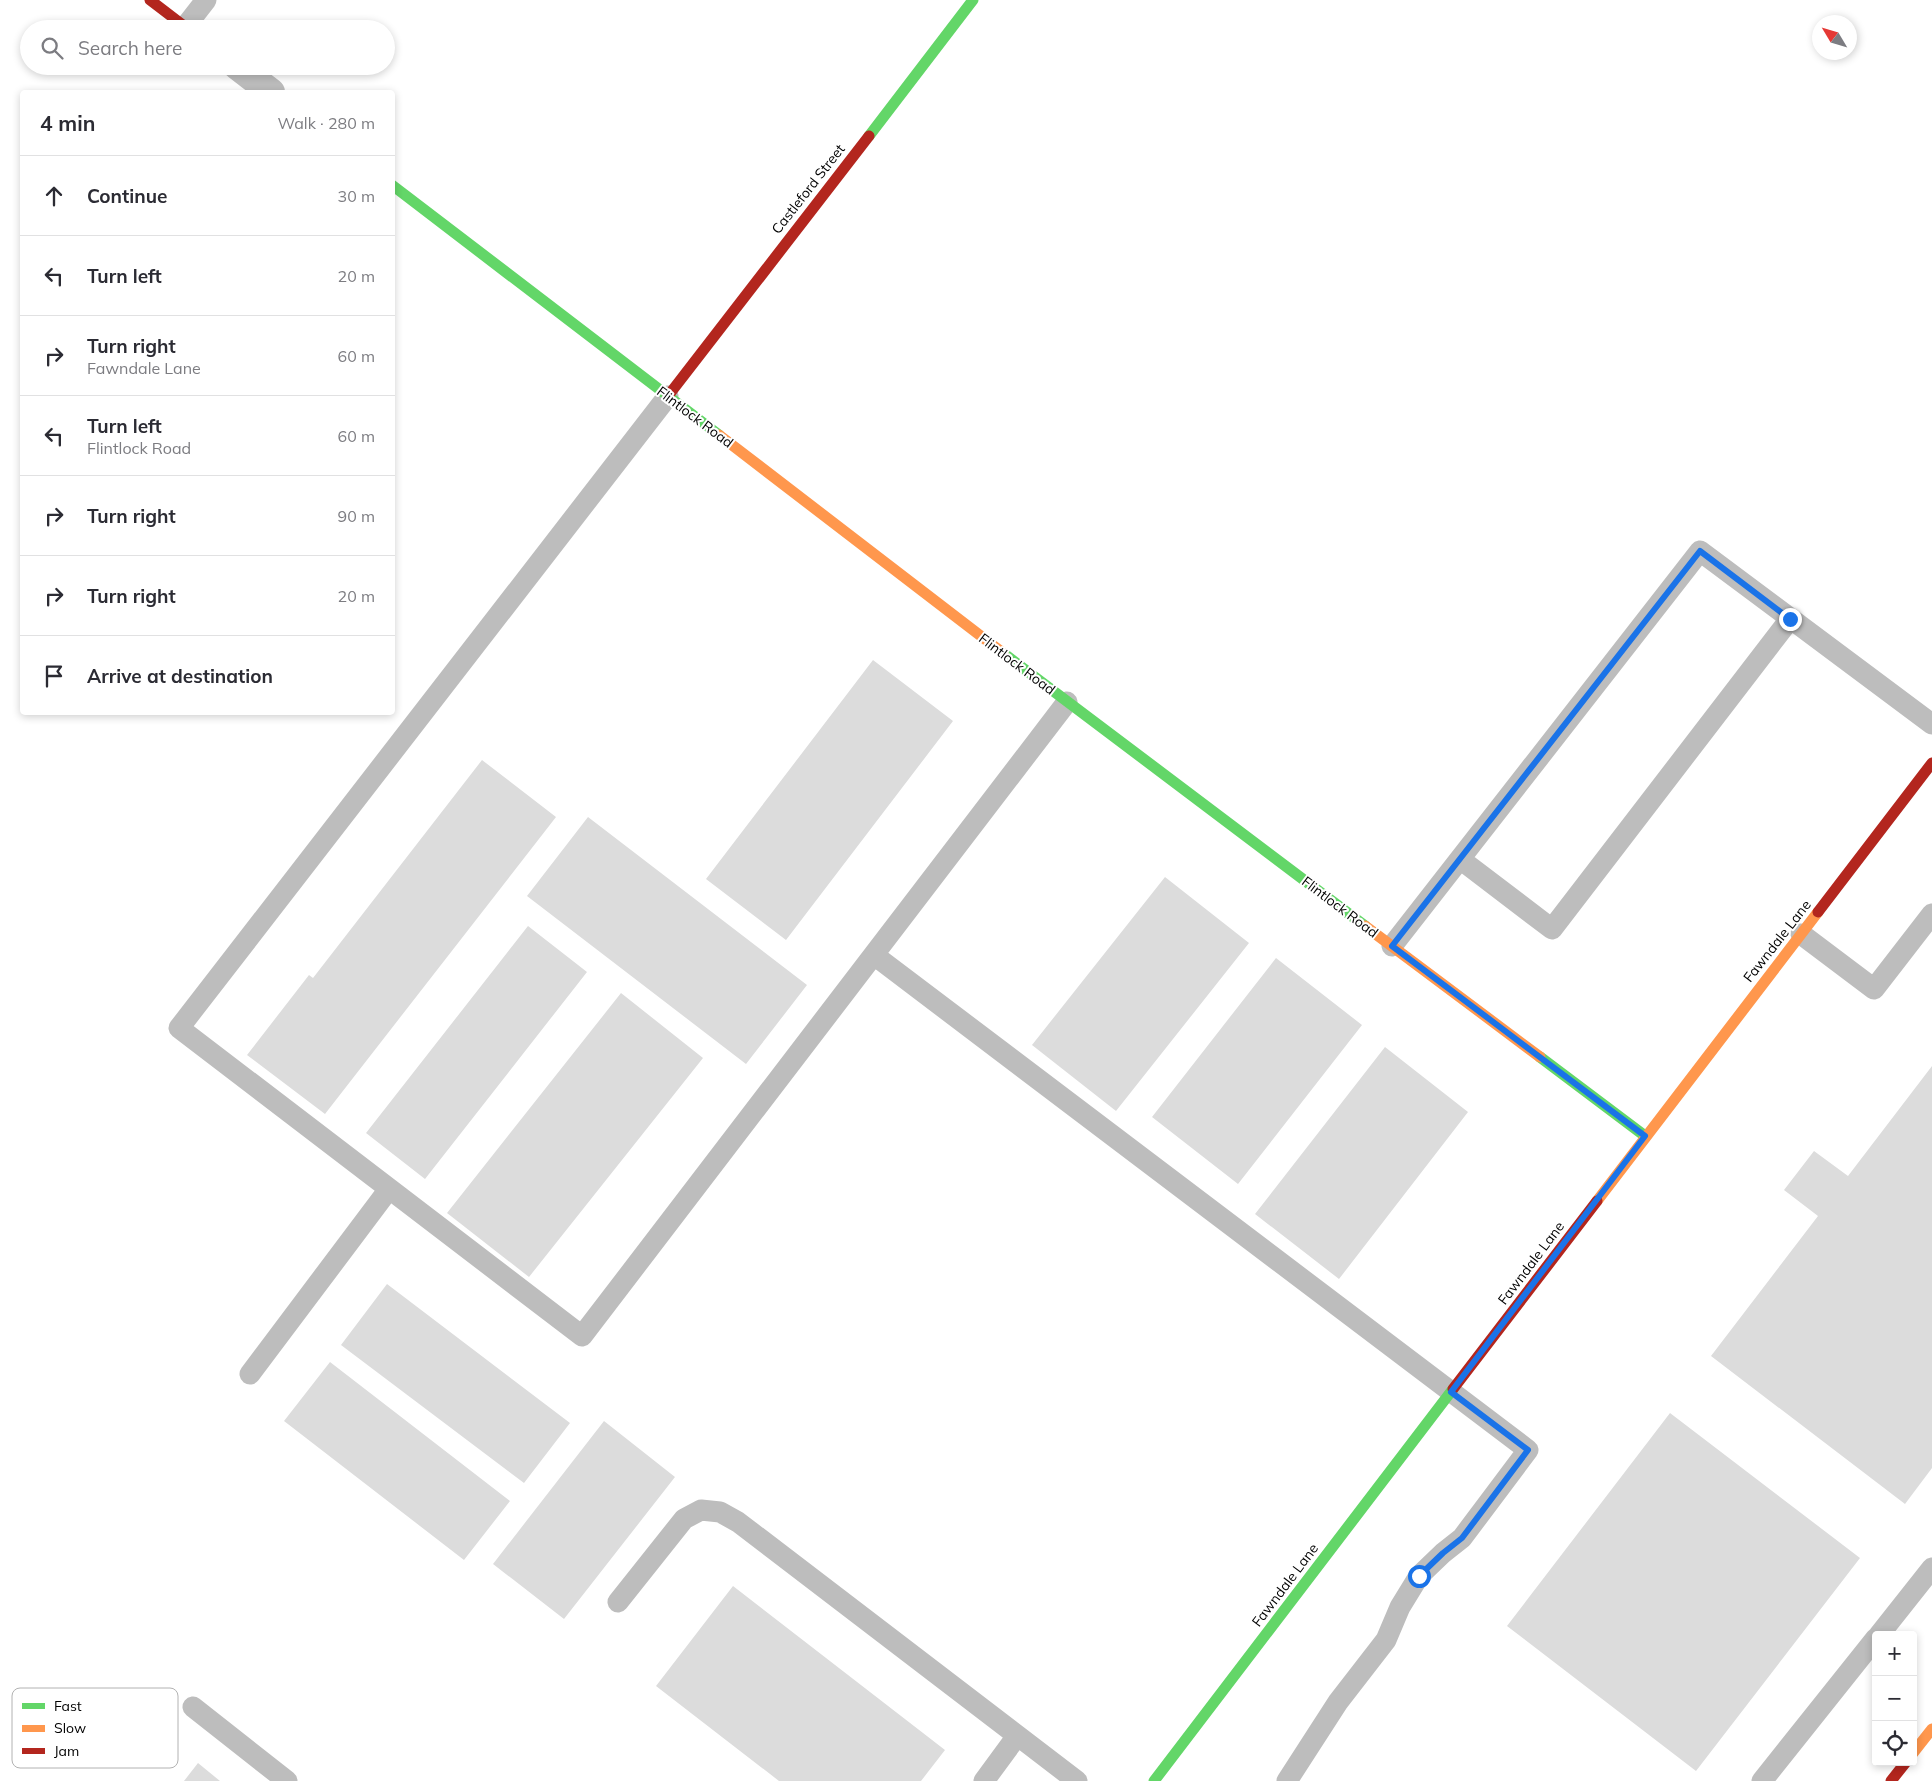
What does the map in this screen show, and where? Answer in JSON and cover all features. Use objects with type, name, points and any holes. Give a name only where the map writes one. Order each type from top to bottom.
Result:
[{"type":"street","points":[[150,0],[176,20]]},
{"type":"street","name":"Castleford Street","points":[[668,396],[973,0]]},
{"type":"street","points":[[249,75],[268,90]]},
{"type":"street","name":"Flintlock Road","points":[[395,187],[1067,702],[1645,1136]]},
{"type":"street","name":"Fawndale Lane","points":[[1154,1781],[1645,1136],[1932,763]]},
{"type":"street","points":[[1917,1748],[1932,1729]]},
{"type":"street","points":[[1891,1781],[1903,1766]]},
{"type":"lane","points":[[192,20],[206,0]]},
{"type":"lane","points":[[668,396],[179,1028],[582,1336],[1067,702]]},
{"type":"lane","points":[[1392,946],[1700,551],[1932,724]]},
{"type":"lane","points":[[1460,859],[1552,929],[1790,619]]},
{"type":"lane","points":[[1801,934],[1874,989],[1932,914]]},
{"type":"lane","points":[[874,955],[1528,1450],[1462,1538],[1419,1576],[1400,1607],[1386,1640],[1338,1702],[1287,1781]]},
{"type":"lane","points":[[250,1374],[390,1189]]},
{"type":"lane","points":[[618,1602],[684,1519],[701,1510],[720,1512],[738,1522],[1077,1781]]},
{"type":"lane","points":[[1881,1631],[1932,1568]]},
{"type":"lane","points":[[1762,1781],[1872,1643]]},
{"type":"lane","points":[[193,1707],[287,1781]]},
{"type":"lane","points":[[984,1781],[1017,1736]]},
{"type":"building","points":[[873,660],[953,721],[786,940],[706,879]]},
{"type":"building","points":[[482,760],[556,817],[325,1114],[247,1055],[309,975],[313,978]]},
{"type":"building","points":[[588,817],[807,985],[746,1064],[527,896]]},
{"type":"building","points":[[1165,877],[1249,943],[1116,1111],[1032,1045]]},
{"type":"building","points":[[528,926],[587,972],[425,1179],[366,1133]]},
{"type":"building","points":[[1276,958],[1362,1025],[1238,1184],[1152,1117]]},
{"type":"building","points":[[621,993],[703,1058],[529,1277],[447,1213]]},
{"type":"building","points":[[1385,1047],[1468,1112],[1339,1279],[1255,1214]]},
{"type":"building","points":[[1932,1066],[1932,1468],[1905,1504],[1711,1356],[1818,1216],[1784,1190],[1814,1151],[1848,1176]]},
{"type":"building","points":[[387,1284],[570,1423],[524,1483],[341,1345]]},
{"type":"building","points":[[330,1362],[510,1501],[464,1560],[284,1421]]},
{"type":"building","points":[[1670,1413],[1860,1558],[1696,1771],[1507,1626]]},
{"type":"building","points":[[604,1421],[675,1477],[564,1619],[493,1564]]},
{"type":"building","points":[[733,1586],[945,1750],[921,1781],[779,1781],[656,1686]]},
{"type":"building","points":[[198,1763],[220,1781],[184,1781]]},
{"type":"traffic: fast","points":[[869,136],[973,0]]},
{"type":"traffic: fast","points":[[395,187],[719,435]]},
{"type":"traffic: fast","points":[[1003,653],[1365,926]]},
{"type":"traffic: fast","points":[[1540,1057],[1645,1136]]},
{"type":"traffic: fast","points":[[1154,1781],[1453,1389]]},
{"type":"traffic: slow","points":[[719,435],[1003,653]]},
{"type":"traffic: slow","points":[[1597,1201],[1818,912]]},
{"type":"traffic: slow","points":[[1365,926],[1540,1057]]},
{"type":"traffic: slow","points":[[1917,1748],[1932,1729]]},
{"type":"traffic: jam","points":[[150,0],[176,20]]},
{"type":"traffic: jam","points":[[668,396],[869,136]]},
{"type":"traffic: jam","points":[[1818,912],[1932,763]]},
{"type":"traffic: jam","points":[[1453,1389],[1597,1201]]},
{"type":"traffic: jam","points":[[1891,1781],[1903,1766]]},
{"type":"route","points":[[1419,1576],[1462,1538],[1528,1450],[1451,1392],[1645,1136],[1392,946],[1700,551],[1790,619]]}]
